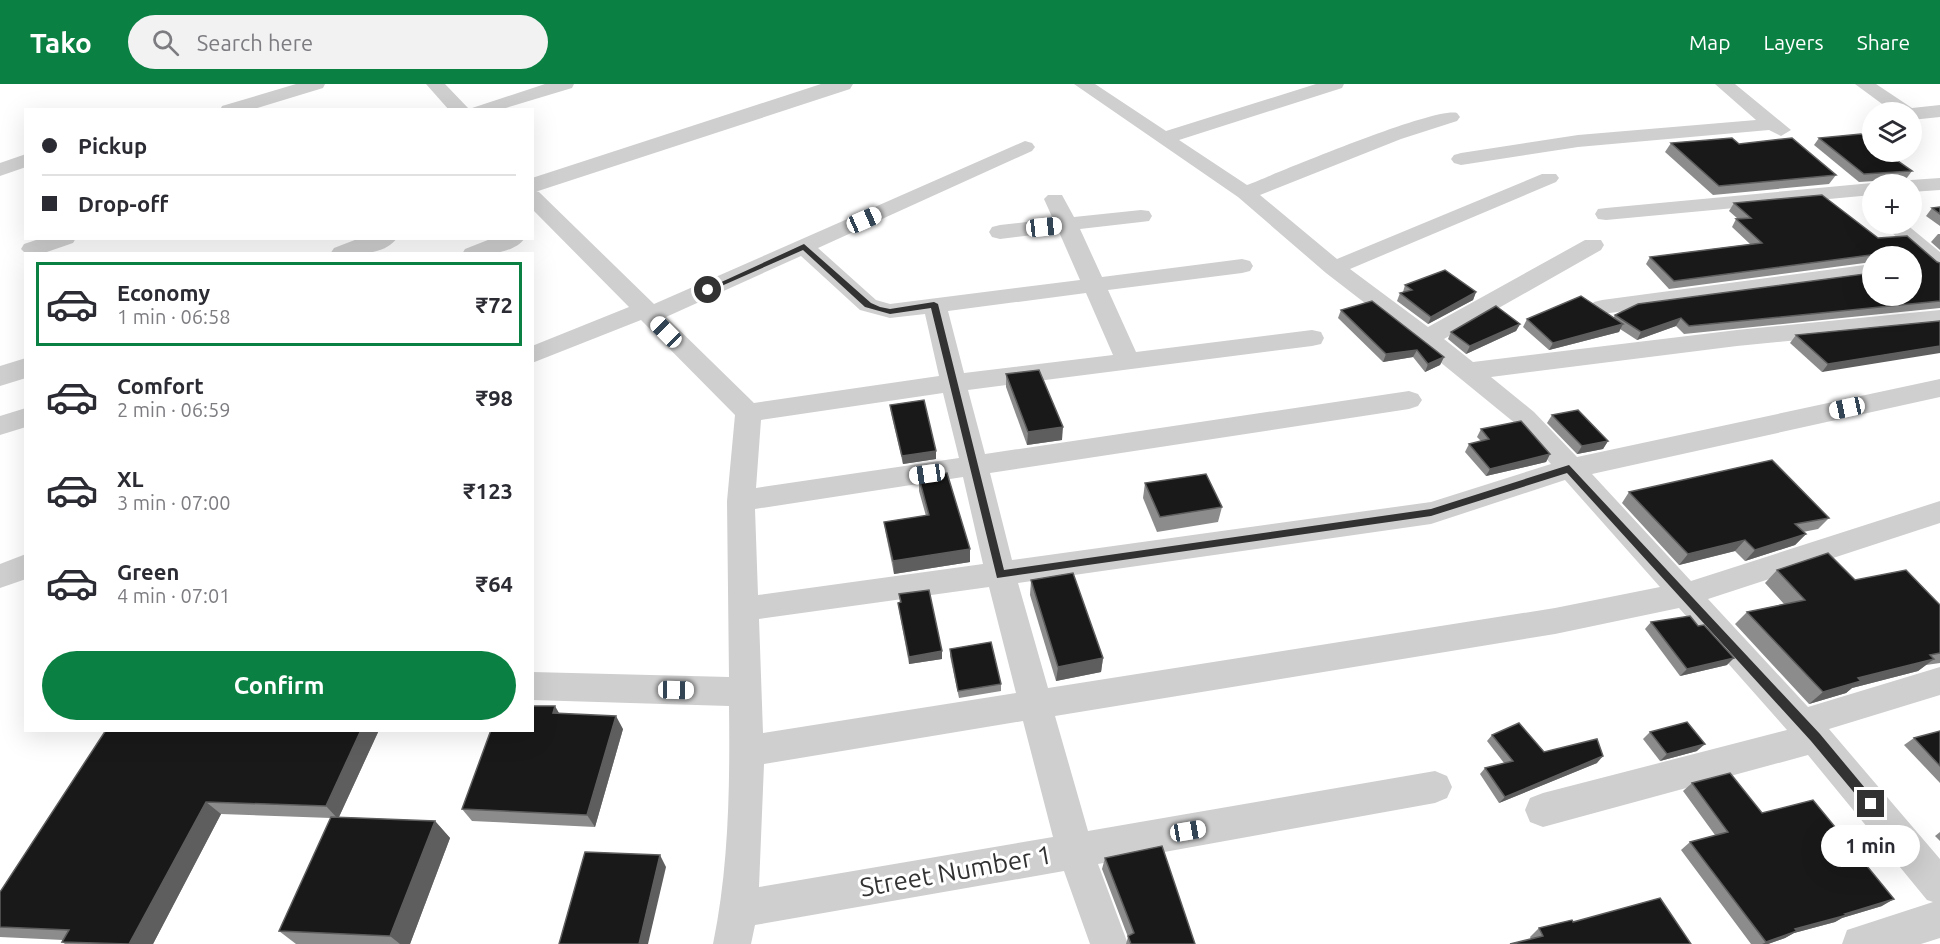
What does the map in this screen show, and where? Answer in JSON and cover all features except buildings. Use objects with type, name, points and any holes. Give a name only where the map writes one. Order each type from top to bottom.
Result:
[{"type":"street","points":[[232,108],[258,92],[316,84]]},
{"type":"street","points":[[435,84],[458,108]]},
{"type":"street","points":[[484,108],[565,84]]},
{"type":"street","points":[[534,185],[842,84]]},
{"type":"street","points":[[1083,84],[1245,193],[1334,268],[1427,338],[1525,418],[1809,731],[1940,887]]},
{"type":"street","points":[[1165,138],[1335,84]]},
{"type":"street","points":[[1864,84],[1890,102]]},
{"type":"street","points":[[1729,88],[1792,139]]},
{"type":"street","points":[[1922,113],[1940,111]]},
{"type":"street","points":[[1245,193],[1394,135],[1450,117]]},
{"type":"street","points":[[1461,159],[1512,148],[1565,141],[1774,124]]},
{"type":"street","points":[[534,355],[647,312],[804,247],[1025,147]]},
{"type":"street","points":[[0,170],[24,161]]},
{"type":"street","points":[[1836,176],[1862,189]]},
{"type":"street","points":[[1334,268],[1549,178]]},
{"type":"street","points":[[1922,185],[1940,184]]},
{"type":"street","points":[[1606,214],[1862,190]]},
{"type":"street","points":[[1055,199],[1128,361]]},
{"type":"street","points":[[534,201],[545,227],[647,312],[748,413],[741,501],[747,751],[739,909],[732,944]]},
{"type":"street","points":[[1000,232],[1141,216]]},
{"type":"street","points":[[1905,234],[1940,262]]},
{"type":"street","points":[[32,249],[59,240]]},
{"type":"street","points":[[348,252],[380,240]]},
{"type":"street","points":[[478,252],[509,240]]},
{"type":"street","points":[[1427,338],[1593,245]]},
{"type":"street","points":[[804,247],[868,305],[878,310],[890,311],[1242,266]]},
{"type":"street","points":[[1922,264],[1940,262]]},
{"type":"street","points":[[1602,307],[1862,272]]},
{"type":"street","points":[[934,304],[1000,575],[1076,851],[1435,787]]},
{"type":"street","points":[[1468,371],[1737,338],[1940,318]]},
{"type":"street","points":[[748,413],[953,383],[1312,338]]},
{"type":"street","points":[[0,376],[24,368]]},
{"type":"street","points":[[745,609],[1431,513],[1569,469],[1940,388]]},
{"type":"street","points":[[741,501],[1409,400]]},
{"type":"street","points":[[0,426],[24,418]]},
{"type":"street","points":[[747,751],[1555,621],[1684,595],[1940,512]]},
{"type":"street","points":[[0,576],[24,567]]},
{"type":"street","points":[[1543,810],[1809,731],[1940,681]]},
{"type":"street","points":[[534,686],[747,692]]},
{"type":"street","name":"Street Number 1","points":[[739,909],[1076,851],[1109,944]]},
{"type":"street","points":[[1861,944],[1940,919]]},
{"type":"route","points":[[708,290],[804,247],[868,305],[878,310],[890,311],[934,304],[1000,575],[1431,513],[1569,469],[1815,738],[1871,804]]}]
